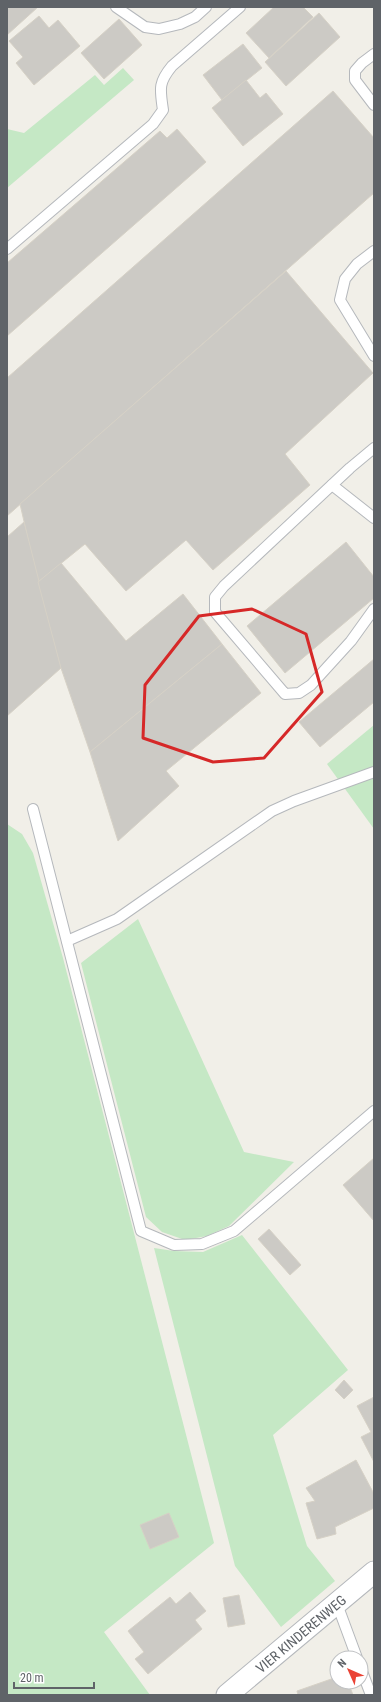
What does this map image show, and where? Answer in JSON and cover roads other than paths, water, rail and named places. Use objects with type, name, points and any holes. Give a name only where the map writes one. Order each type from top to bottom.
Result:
[{"type":"street","name":"VIER KINDERENWEG","points":[[228,1695],[374,1572]]},
{"type":"lane","points":[[116,7],[145,27],[159,29],[180,24],[195,17],[206,7]]},
{"type":"lane","points":[[7,249],[153,124],[163,110],[160,88],[164,76],[172,66],[240,7]]},
{"type":"lane","points":[[374,54],[362,63],[355,71],[355,80],[374,105]]},
{"type":"lane","points":[[374,251],[357,264],[345,279],[340,300],[374,356]]},
{"type":"lane","points":[[374,448],[332,485],[224,586],[215,597],[214,612],[285,694],[299,693],[310,685],[351,641],[374,609]]},
{"type":"lane","points":[[332,485],[374,518]]},
{"type":"lane","points":[[67,941],[117,919],[272,811],[288,803],[374,772]]},
{"type":"lane","points":[[33,809],[142,1231],[174,1245],[202,1244],[234,1231],[374,1111]]},
{"type":"lane","points":[[337,1604],[354,1650]]}]
